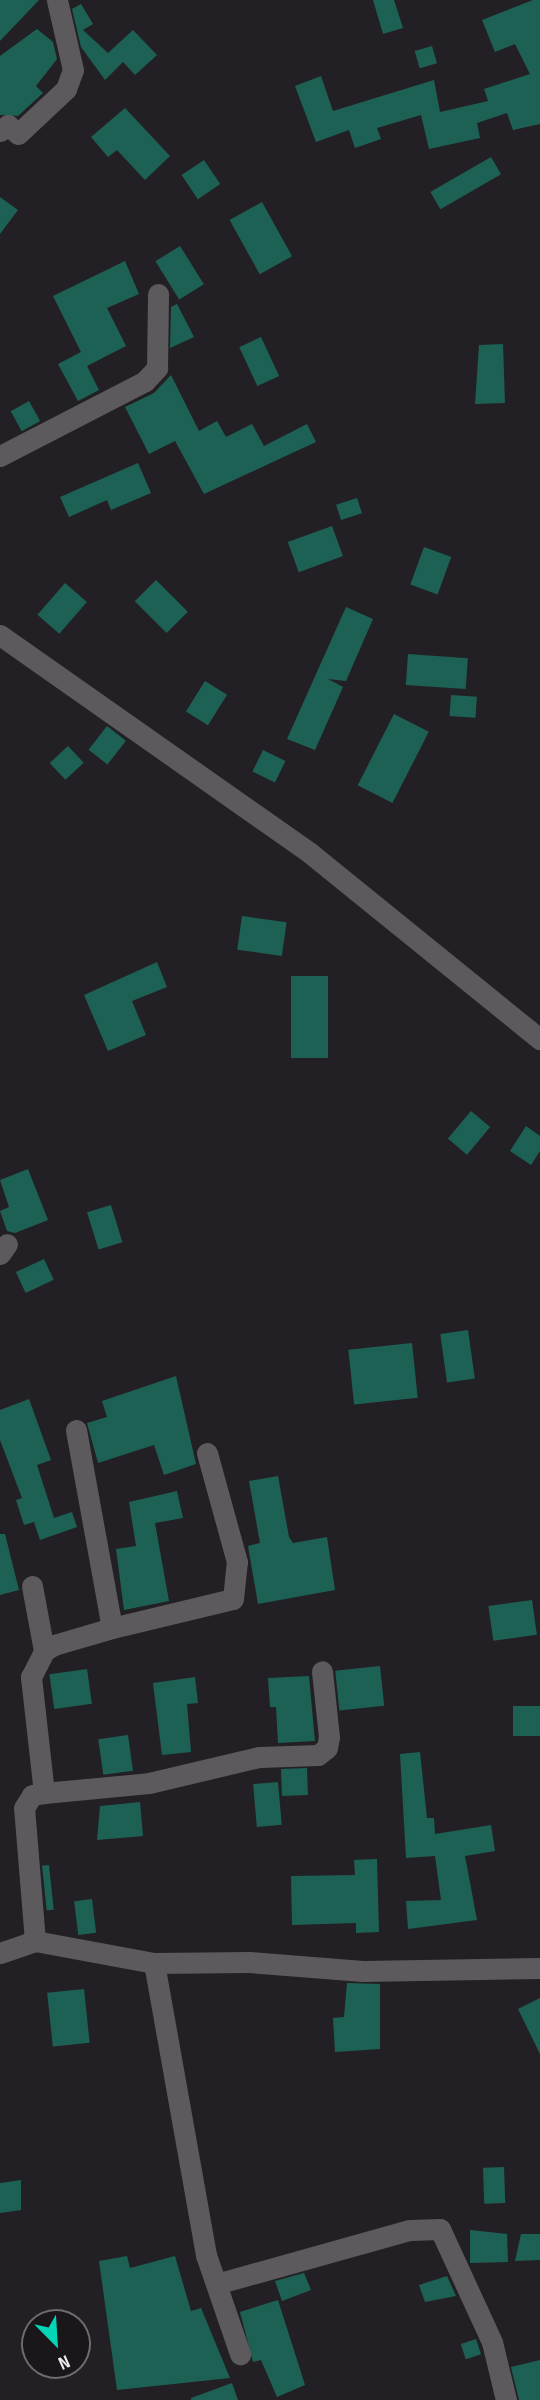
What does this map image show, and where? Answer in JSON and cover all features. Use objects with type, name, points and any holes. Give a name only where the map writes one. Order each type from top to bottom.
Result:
[{"type":"street","points":[[0,131],[8,125],[18,134],[66,89],[73,70],[58,19],[57,0]]},
{"type":"street","points":[[0,456],[145,382],[157,368],[158,295]]},
{"type":"street","points":[[0,635],[310,853],[540,1040]]},
{"type":"street","points":[[76,1430],[112,1628]]},
{"type":"street","points":[[44,1651],[112,1628],[233,1599],[237,1562],[207,1453]]},
{"type":"street","points":[[32,1587],[44,1651],[30,1677],[44,1793]]},
{"type":"street","points":[[35,1941],[24,1808],[32,1795],[149,1783],[259,1758],[318,1755],[327,1748],[328,1737],[322,1671]]},
{"type":"street","points":[[0,1953],[35,1941],[155,1963],[249,1962],[363,1971],[540,1968]]},
{"type":"street","points":[[155,1963],[206,2255],[240,2354]]},
{"type":"street","points":[[216,2284],[410,2230],[440,2229],[492,2342],[506,2400]]},
{"type":"building","points":[[0,0],[39,0],[0,41]]},
{"type":"building","points":[[373,0],[394,0],[403,28],[383,34]]},
{"type":"building","points":[[533,0],[540,0],[540,124],[513,130],[507,113],[477,123],[480,138],[429,149],[421,115],[377,128],[381,139],[355,148],[349,130],[316,142],[295,86],[321,76],[333,111],[434,80],[440,112],[488,101],[484,89],[530,74],[515,44],[495,52],[482,20]]},
{"type":"building","points":[[81,4],[93,24],[83,30],[108,53],[133,30],[157,55],[135,75],[123,62],[105,80],[81,47],[72,9]]},
{"type":"building","points":[[37,29],[53,42],[57,59],[36,86],[43,93],[18,116],[0,115],[0,56]]},
{"type":"building","points":[[432,46],[437,63],[420,68],[415,51]]},
{"type":"building","points":[[125,108],[170,156],[145,180],[117,150],[108,157],[91,137]]},
{"type":"building","points":[[491,157],[501,174],[440,209],[430,192]]},
{"type":"building","points":[[204,160],[220,184],[198,199],[182,175]]},
{"type":"building","points":[[0,197],[18,210],[0,234]]},
{"type":"building","points":[[262,202],[292,256],[260,274],[230,220]]},
{"type":"building","points":[[180,246],[204,284],[179,300],[155,261]]},
{"type":"building","points":[[125,261],[139,294],[107,308],[126,346],[87,366],[99,390],[78,401],[58,364],[81,352],[53,296]]},
{"type":"building","points":[[177,304],[194,337],[170,348],[171,307]]},
{"type":"building","points":[[261,337],[279,376],[257,386],[239,347]]},
{"type":"building","points":[[503,344],[505,403],[475,404],[479,345]]},
{"type":"building","points":[[171,375],[199,431],[217,421],[226,437],[252,424],[264,446],[307,424],[316,442],[204,494],[175,441],[149,454],[125,407],[154,393]]},
{"type":"building","points":[[29,401],[40,421],[22,431],[11,411]]},
{"type":"building","points":[[138,463],[151,493],[111,510],[107,500],[69,517],[60,497]]},
{"type":"building","points":[[357,498],[362,513],[341,520],[336,505]]},
{"type":"building","points":[[332,526],[343,556],[299,572],[288,542]]},
{"type":"building","points":[[424,547],[451,557],[438,595],[410,585]]},
{"type":"building","points":[[156,580],[188,612],[167,633],[135,601]]},
{"type":"building","points":[[65,583],[87,602],[59,634],[37,615]]},
{"type":"building","points":[[346,607],[373,619],[346,681],[328,679],[343,687],[315,750],[287,739]]},
{"type":"building","points":[[408,654],[468,658],[466,689],[406,685]]},
{"type":"building","points":[[205,681],[227,695],[208,725],[186,712]]},
{"type":"building","points":[[451,695],[477,697],[475,718],[450,716]]},
{"type":"building","points":[[394,714],[429,732],[392,803],[358,785]]},
{"type":"building","points":[[107,726],[126,741],[107,764],[89,750]]},
{"type":"building","points":[[68,746],[84,763],[65,780],[50,763]]},
{"type":"building","points":[[263,750],[285,761],[275,783],[252,772]]},
{"type":"building","points":[[242,916],[287,922],[282,956],[237,950]]},
{"type":"building","points":[[157,962],[167,987],[132,1001],[146,1035],[108,1051],[84,995]]},
{"type":"building","points":[[291,976],[328,976],[328,1058],[291,1058]]},
{"type":"building","points":[[471,1111],[490,1127],[467,1155],[448,1139]]},
{"type":"building","points":[[526,1126],[540,1136],[540,1151],[531,1165],[510,1151]]},
{"type":"building","points":[[28,1169],[48,1220],[15,1233],[7,1231],[0,1211],[9,1207],[0,1180]]},
{"type":"building","points":[[111,1205],[122,1242],[98,1250],[87,1212]]},
{"type":"building","points":[[44,1259],[54,1280],[26,1293],[16,1272]]},
{"type":"building","points":[[468,1330],[475,1379],[447,1382],[440,1334]]},
{"type":"building","points":[[412,1343],[418,1398],[354,1404],[348,1350]]},
{"type":"building","points":[[176,1376],[196,1464],[164,1475],[154,1445],[98,1463],[87,1423],[107,1417],[102,1401]]},
{"type":"building","points":[[29,1399],[51,1460],[37,1465],[54,1518],[72,1512],[77,1527],[40,1540],[34,1522],[24,1525],[16,1500],[22,1498],[0,1440],[0,1410]]},
{"type":"building","points":[[278,1476],[289,1537],[293,1543],[327,1537],[335,1590],[258,1604],[248,1546],[260,1543],[249,1481]]},
{"type":"building","points":[[177,1491],[183,1518],[155,1523],[169,1601],[124,1610],[116,1549],[136,1546],[129,1502]]},
{"type":"building","points":[[0,1534],[5,1534],[19,1590],[0,1595]]},
{"type":"building","points":[[532,1600],[537,1635],[493,1641],[488,1606]]},
{"type":"building","points":[[380,1666],[384,1706],[339,1710],[335,1671]]},
{"type":"building","points":[[87,1669],[92,1704],[54,1709],[49,1674]]},
{"type":"building","points":[[309,1676],[315,1741],[278,1743],[276,1707],[270,1707],[268,1678]]},
{"type":"building","points":[[195,1677],[198,1703],[187,1704],[191,1752],[162,1755],[153,1683]]},
{"type":"building","points":[[513,1706],[540,1706],[540,1736],[513,1736]]},
{"type":"building","points":[[128,1735],[133,1771],[103,1775],[98,1739]]},
{"type":"building","points":[[420,1752],[427,1818],[434,1818],[435,1834],[491,1825],[495,1851],[465,1856],[477,1920],[408,1929],[406,1901],[441,1900],[435,1856],[406,1858],[400,1754]]},
{"type":"building","points":[[307,1768],[308,1795],[282,1796],[281,1769]]},
{"type":"building","points":[[278,1782],[282,1825],[257,1827],[253,1784]]},
{"type":"building","points":[[140,1802],[143,1836],[97,1840],[100,1806]]},
{"type":"building","points":[[377,1859],[379,1932],[356,1933],[356,1923],[292,1925],[291,1876],[355,1875],[354,1860]]},
{"type":"building","points":[[49,1865],[54,1910],[47,1910],[42,1866]]},
{"type":"building","points":[[92,1899],[96,1933],[78,1935],[74,1901]]},
{"type":"building","points":[[347,1983],[380,1984],[380,2049],[335,2052],[333,2018],[344,2017]]},
{"type":"building","points":[[84,1989],[90,2043],[53,2047],[47,1993]]},
{"type":"building","points":[[540,1998],[540,2054],[518,2009]]},
{"type":"building","points":[[504,2167],[505,2203],[484,2204],[483,2168]]},
{"type":"building","points":[[21,2180],[21,2210],[0,2213],[0,2183]]},
{"type":"building","points":[[470,2230],[507,2234],[508,2262],[470,2263]]},
{"type":"building","points":[[521,2234],[540,2234],[540,2260],[515,2261]]},
{"type":"building","points":[[127,2256],[130,2268],[175,2256],[191,2311],[201,2308],[230,2378],[117,2390],[99,2261]]},
{"type":"building","points":[[304,2273],[311,2290],[282,2301],[275,2281]]},
{"type":"building","points":[[447,2276],[456,2296],[425,2302],[419,2285]]},
{"type":"building","points":[[278,2300],[305,2385],[277,2397],[261,2360],[253,2362],[240,2312]]},
{"type":"building","points":[[476,2339],[481,2354],[466,2359],[461,2344]]},
{"type":"building","points":[[540,2360],[540,2400],[519,2400],[511,2367]]},
{"type":"building","points":[[232,2383],[238,2400],[191,2400],[191,2398]]}]
